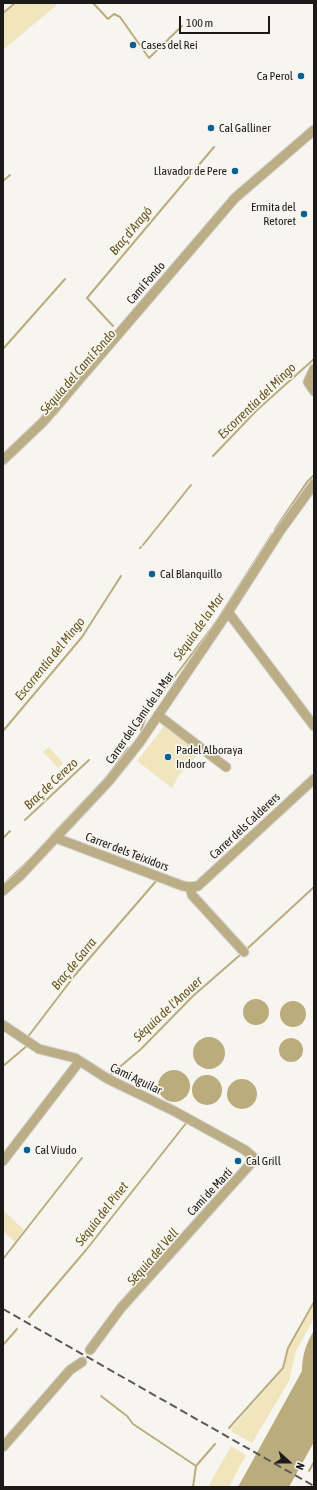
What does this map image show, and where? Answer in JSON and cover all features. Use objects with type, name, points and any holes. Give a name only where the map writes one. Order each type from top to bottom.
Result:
[{"type":"street","name":"Camí Fondo","points":[[3,460],[43,422],[235,198],[314,130]]},
{"type":"street","points":[[314,369],[308,382],[314,391]]},
{"type":"street","name":"Carrer del Camí de la Mar","points":[[3,890],[20,876],[109,781],[140,742],[228,612],[280,531],[313,489]]},
{"type":"street","points":[[228,612],[314,726]]},
{"type":"street","points":[[158,715],[226,767]]},
{"type":"street","name":"Carrer dels Calderers","points":[[190,887],[198,886],[314,779]]},
{"type":"street","name":"Carrer dels Teixidors","points":[[56,838],[190,887]]},
{"type":"street","points":[[190,887],[192,895],[244,952]]},
{"type":"street","name":"Camí Aguilar","points":[[3,1025],[39,1048],[75,1058],[79,1062],[246,1150],[254,1160]]},
{"type":"street","points":[[3,1161],[79,1062]]},
{"type":"street","name":"Camí de Martí","points":[[90,1350],[122,1308],[254,1160]]},
{"type":"street","points":[[3,1447],[70,1370],[82,1362]]},
{"type":"shaded area","points":[[16,3],[59,3],[3,50],[3,14]]},
{"type":"shaded area","name":"Padel Alboraya Indoor","points":[[165,725],[199,753],[179,775],[172,788],[137,761]]},
{"type":"shaded area","points":[[49,747],[63,763],[58,768],[43,752]]},
{"type":"shaded area","points":[[256,999],[265,1003],[269,1012],[265,1021],[256,1025],[247,1021],[243,1012],[247,1003]]},
{"type":"shaded area","points":[[293,1001],[302,1005],[306,1014],[302,1023],[293,1027],[284,1023],[280,1014],[284,1005]]},
{"type":"shaded area","points":[[206,1037],[212,1037],[222,1044],[225,1053],[224,1059],[218,1066],[212,1069],[206,1069],[196,1062],[193,1056],[193,1050],[200,1040]]},
{"type":"shaded area","points":[[286,1038],[296,1038],[303,1045],[303,1055],[296,1062],[286,1062],[279,1055],[279,1045]]},
{"type":"shaded area","points":[[171,1070],[177,1070],[187,1077],[190,1086],[189,1092],[183,1099],[177,1102],[171,1102],[161,1095],[158,1089],[158,1083],[165,1073]]},
{"type":"shaded area","points":[[207,1075],[213,1076],[221,1084],[221,1096],[213,1104],[207,1105],[201,1104],[193,1096],[192,1090],[193,1084],[201,1076]]},
{"type":"shaded area","points":[[242,1079],[253,1083],[257,1094],[253,1105],[242,1109],[231,1105],[227,1094],[231,1083]]},
{"type":"shaded area","points":[[3,1210],[24,1230],[15,1242],[3,1231]]},
{"type":"shaded area","points":[[314,1305],[314,1318],[296,1351],[289,1381],[252,1443],[232,1432],[231,1429],[284,1369],[289,1348]]},
{"type":"shaded area","points":[[314,1330],[314,1442],[289,1487],[238,1487],[302,1371],[305,1350]]},
{"type":"shaded area","points":[[231,1446],[246,1455],[229,1487],[208,1487]]},
{"type":"waterway","points":[[3,13],[15,3]]},
{"type":"waterway","points":[[93,3],[108,19],[114,14],[120,17],[149,58],[182,26]]},
{"type":"waterway","name":"Braç d'Aragó","points":[[113,326],[87,298],[214,147]]},
{"type":"waterway","points":[[3,181],[10,175]]},
{"type":"waterway","points":[[3,349],[65,279]]},
{"type":"waterway","name":"Escorrentia del Mingo","points":[[213,456],[257,410],[314,359]]},
{"type":"waterway","name":"Séquia del Camí Fondo","points":[[55,415],[70,397]]},
{"type":"waterway","name":"Séquia de la Mar","points":[[275,529],[307,482],[314,475]]},
{"type":"waterway","name":"Escorrentia del Mingo","points":[[143,545],[191,485]]},
{"type":"waterway","name":"Séquia de la Mar","points":[[141,730],[148,712],[216,622],[272,534]]},
{"type":"waterway","name":"Escorrentia del Mingo","points":[[3,731],[82,637],[121,576]]},
{"type":"waterway","name":"Séquia de la Mar","points":[[51,836],[106,778],[128,748]]},
{"type":"waterway","name":"Braç de Cerezo","points":[[25,820],[89,760]]},
{"type":"waterway","name":"Braç de Cerezo","points":[[3,838],[10,831]]},
{"type":"waterway","name":"Séquia de la Mar","points":[[3,885],[28,861]]},
{"type":"waterway","name":"Braç de Garra","points":[[27,1038],[75,975],[157,880]]},
{"type":"waterway","name":"Séquia de l'Anouer","points":[[248,948],[314,887]]},
{"type":"waterway","name":"Séquia de l'Anouer","points":[[109,1076],[141,1049],[193,996],[240,955]]},
{"type":"waterway","points":[[3,1066],[28,1045]]},
{"type":"waterway","name":"Séquia del Pinet","points":[[29,1317],[86,1250],[187,1122]]},
{"type":"waterway","name":"Séquia de l'Anouer","points":[[3,1259],[82,1158]]},
{"type":"waterway","points":[[229,1428],[283,1368],[288,1348],[314,1302]]},
{"type":"waterway","name":"Séquia del Pinet","points":[[3,1345],[17,1329]]},
{"type":"waterway","name":"Séquia del Vell","points":[[101,1396],[127,1416],[133,1424],[196,1466]]},
{"type":"waterway","points":[[196,1466],[215,1444]]},
{"type":"waterway","points":[[309,1471],[314,1462]]},
{"type":"waterway","points":[[193,1487],[196,1466]]},
{"type":"railway","points":[[3,1309],[314,1486]]},
{"type":"place","name":"Cases del Rei","points":[[133,45]]},
{"type":"place","name":"Ca Perol","points":[[301,76]]},
{"type":"place","name":"Cal Galliner","points":[[211,128]]},
{"type":"place","name":"Llavador de Pere","points":[[235,171]]},
{"type":"place","name":"Ermita del Retoret","points":[[304,214]]},
{"type":"place","name":"Cal Blanquillo","points":[[152,574]]},
{"type":"place","name":"Padel Alboraya Indoor","points":[[168,757]]},
{"type":"place","name":"Cal Viudo","points":[[27,1150]]},
{"type":"place","name":"Cal Grill","points":[[238,1161]]}]
